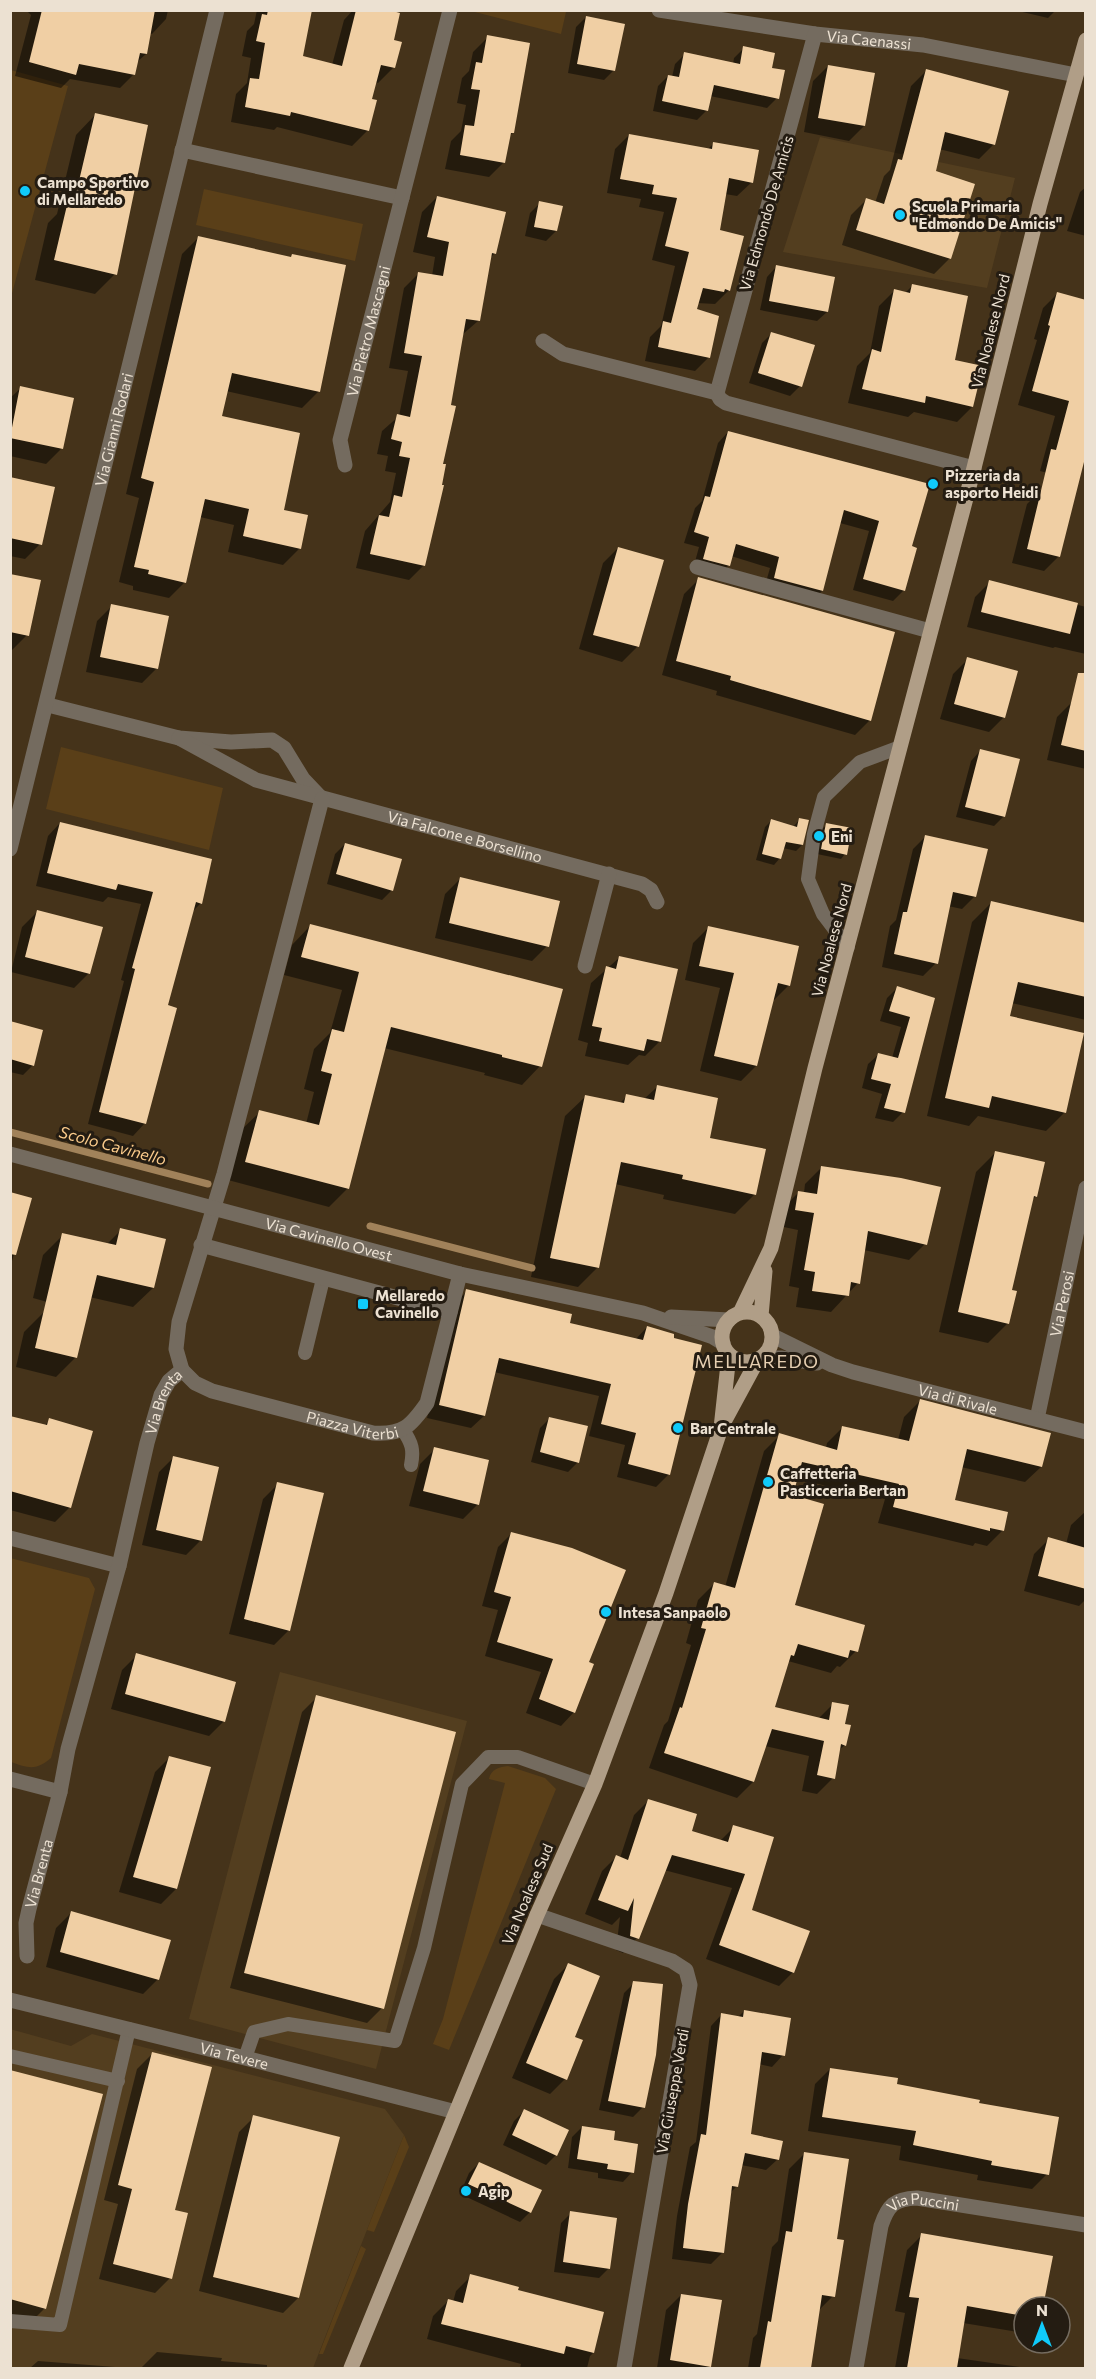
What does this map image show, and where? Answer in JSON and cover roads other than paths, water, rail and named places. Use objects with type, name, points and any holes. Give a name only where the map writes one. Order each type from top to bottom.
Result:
[{"type":"main road","name":"Via Noalese Nord","points":[[761,1316],[767,1259],[974,468],[1040,204],[1086,40]]},
{"type":"main road","name":"Via Noalese Nord","points":[[735,1317],[767,1259]]},
{"type":"main road","points":[[750,1312],[761,1316],[767,1321],[773,1336],[769,1351],[759,1360],[747,1363],[738,1360],[726,1349],[723,1331],[735,1317],[750,1312]]},
{"type":"main road","name":"Via Noalese Sud","points":[[721,1428],[726,1349]]},
{"type":"main road","name":"Via Noalese Sud","points":[[351,2368],[537,1915],[595,1784],[666,1593],[721,1428],[759,1360]]},
{"type":"street","name":"Via Gianni Rodari","points":[[10,849],[48,705],[218,10]]},
{"type":"street","name":"Via Pietro Mascagni","points":[[345,465],[340,440],[450,10]]},
{"type":"street","name":"Via Caenassi","points":[[659,10],[815,34],[923,45],[1076,75]]},
{"type":"street","name":"Via Edmondo De Amicis","points":[[717,393],[815,34]]},
{"type":"street","points":[[182,150],[402,198]]},
{"type":"street","points":[[543,341],[563,354],[717,393],[726,403],[974,468]]},
{"type":"street","points":[[697,567],[930,632]]},
{"type":"street","name":"Via Falcone e Borsellino","points":[[48,705],[179,738],[231,742],[272,740],[284,748],[303,779],[322,799]]},
{"type":"street","name":"Via Falcone e Borsellino","points":[[179,738],[244,775],[322,799],[642,884],[651,890],[657,902]]},
{"type":"street","name":"Via Brenta","points":[[27,1956],[26,1923],[60,1792],[68,1749],[119,1566],[147,1443],[161,1395],[169,1380],[182,1370],[176,1349],[179,1322],[213,1208],[322,799]]},
{"type":"street","points":[[585,966],[609,874]]},
{"type":"street","name":"Via Cavinello Ovest","points":[[10,1154],[460,1274],[650,1316],[714,1337],[726,1349]]},
{"type":"street","name":"Via Perosi","points":[[1037,1419],[1086,1188]]},
{"type":"street","points":[[201,1245],[450,1312]]},
{"type":"street","name":"Piazza Viterbi","points":[[182,1370],[195,1383],[212,1391],[373,1433],[388,1434],[403,1430],[415,1419],[426,1403],[460,1274]]},
{"type":"street","name":"Via Cavinello Ovest","points":[[650,1316],[735,1317]]},
{"type":"street","name":"Via di Rivale","points":[[773,1336],[832,1365]]},
{"type":"street","name":"Via di Rivale","points":[[759,1360],[781,1358],[832,1365],[1086,1432]]},
{"type":"street","points":[[10,1538],[119,1566]]},
{"type":"street","points":[[10,1779],[60,1792]]},
{"type":"street","name":"Via Giuseppe Verdi","points":[[537,1915],[672,1962],[686,1970],[690,1985],[624,2368]]},
{"type":"street","name":"Via Tevere","points":[[10,2001],[456,2112]]},
{"type":"street","name":"Via Puccini","points":[[856,2368],[881,2226],[886,2210],[901,2199],[917,2198],[1053,2222],[1086,2225]]},
{"type":"lane","points":[[848,947],[823,914],[808,879],[814,834],[824,797],[860,762],[900,747]]},
{"type":"lane","points":[[305,1353],[323,1279]]},
{"type":"lane","points":[[403,1430],[412,1443],[411,1465]]},
{"type":"lane","points":[[245,2058],[254,2032],[288,2024],[395,2041],[424,1948],[462,1784],[488,1757],[518,1757],[595,1784]]},
{"type":"lane","points":[[10,2321],[60,2325],[129,2029]]},
{"type":"lane","points":[[10,2056],[118,2081]]},
{"type":"waterway","name":"Scolo Cavinello","points":[[10,1132],[208,1184]]},
{"type":"waterway","name":"Scolo Cavinello","points":[[370,1226],[532,1268]]},
{"type":"place","name":"Campo Sportivo di Mellaredo","points":[[25,191]]},
{"type":"place","name":"Scuola Primaria \"Edmondo De Amicis\"","points":[[900,215]]},
{"type":"place","name":"Pizzeria da asporto Heidi","points":[[933,484]]},
{"type":"place","name":"Eni","points":[[819,836]]},
{"type":"place","name":"Mellaredo Cavinello","points":[[363,1304]]},
{"type":"place","name":"Bar Centrale","points":[[678,1428]]},
{"type":"place","name":"Caffetteria Pasticceria Bertan","points":[[768,1482]]},
{"type":"place","name":"Intesa Sanpaolo","points":[[606,1612]]},
{"type":"place","name":"Agip","points":[[466,2191]]},
{"type":"district","name":"MELLAREDO","points":[[757,1361]]}]
